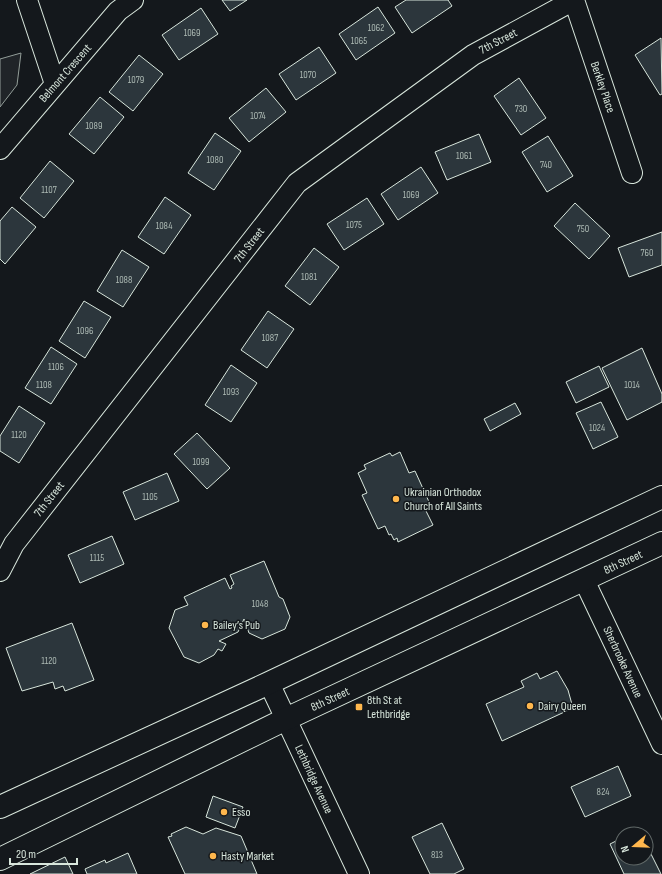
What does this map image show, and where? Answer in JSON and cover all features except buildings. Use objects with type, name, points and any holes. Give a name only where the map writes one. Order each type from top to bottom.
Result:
[{"type":"main road","points":[[0,807],[269,683],[662,497]]},
{"type":"main road","name":"8th Street","points":[[0,859],[286,720],[662,543]]},
{"type":"street","points":[[26,0],[55,84]]},
{"type":"street","name":"Belmont Crescent","points":[[0,149],[118,11],[133,0]]},
{"type":"street","name":"Berkley Place","points":[[574,0],[632,173]]},
{"type":"street","name":"7th Street","points":[[0,571],[7,544],[297,183],[473,55],[574,0]]},
{"type":"street","name":"Sherbrooke Avenue","points":[[584,580],[662,744]]},
{"type":"street","name":"Lethbridge Avenue","points":[[269,683],[359,874]]},
{"type":"shaded area","points":[[21,53],[17,85],[0,107],[0,59]]},
{"type":"place","name":"Ukrainian Orthodox Church of All Saints","points":[[396,499]]},
{"type":"place","name":"Bailey’s Pub","points":[[205,625]]},
{"type":"place","name":"Dairy Queen","points":[[530,706]]},
{"type":"place","name":"8th St at Lethbridge","points":[[359,707]]},
{"type":"place","name":"Esso","points":[[224,812]]},
{"type":"place","name":"Hasty Market","points":[[213,856]]}]
